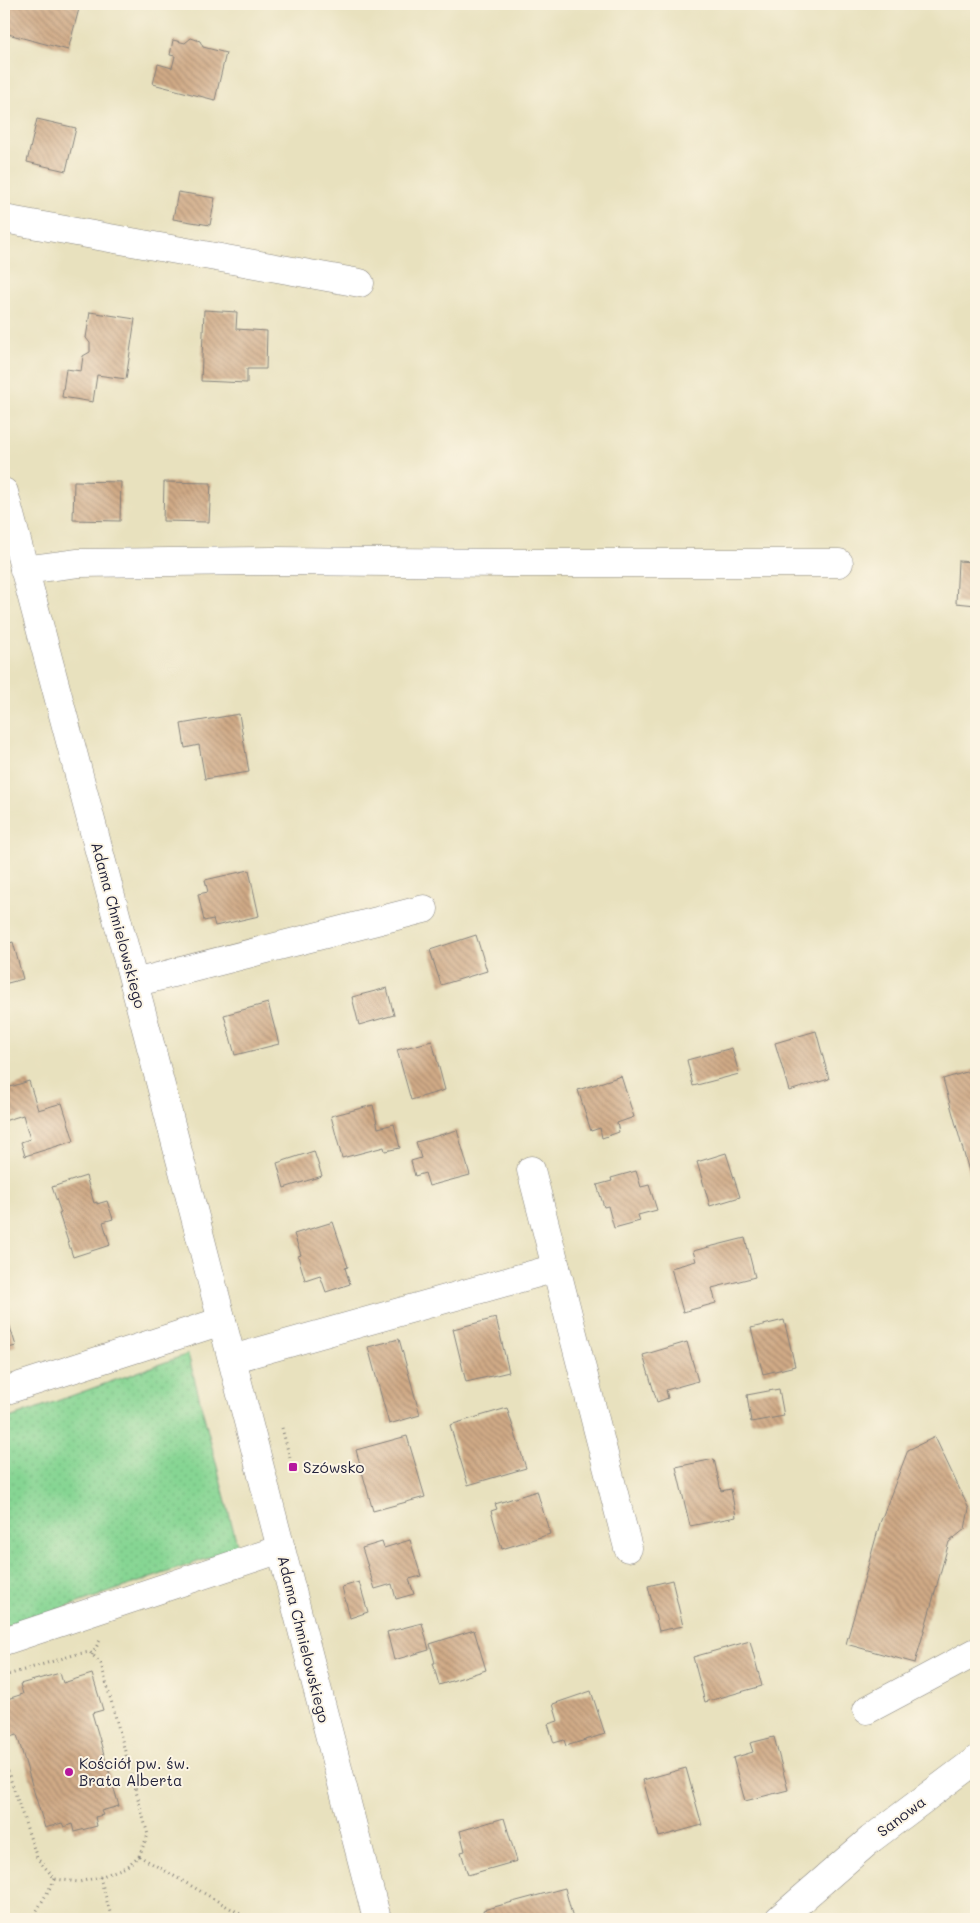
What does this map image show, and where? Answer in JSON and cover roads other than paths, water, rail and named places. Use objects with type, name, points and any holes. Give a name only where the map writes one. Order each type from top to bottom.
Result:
[{"type":"street","points":[[4,219],[360,284]]},
{"type":"street","name":"Adama Chmielowskiego","points":[[4,492],[134,983],[377,1919]]},
{"type":"street","points":[[24,570],[78,562],[839,562]]},
{"type":"street","points":[[134,983],[424,909]]},
{"type":"street","points":[[531,1170],[628,1548]]},
{"type":"street","points":[[232,1358],[556,1268]]},
{"type":"street","points":[[4,1391],[222,1320]]},
{"type":"street","points":[[4,1641],[281,1549]]},
{"type":"street","points":[[867,1710],[976,1652]]},
{"type":"street","name":"Sanowa","points":[[779,1919],[828,1874],[871,1839],[976,1760]]},
{"type":"place","name":"Szówsko","points":[[293,1467]]},
{"type":"place","name":"Kościół pw. św. Brata Alberta","points":[[69,1772]]}]
